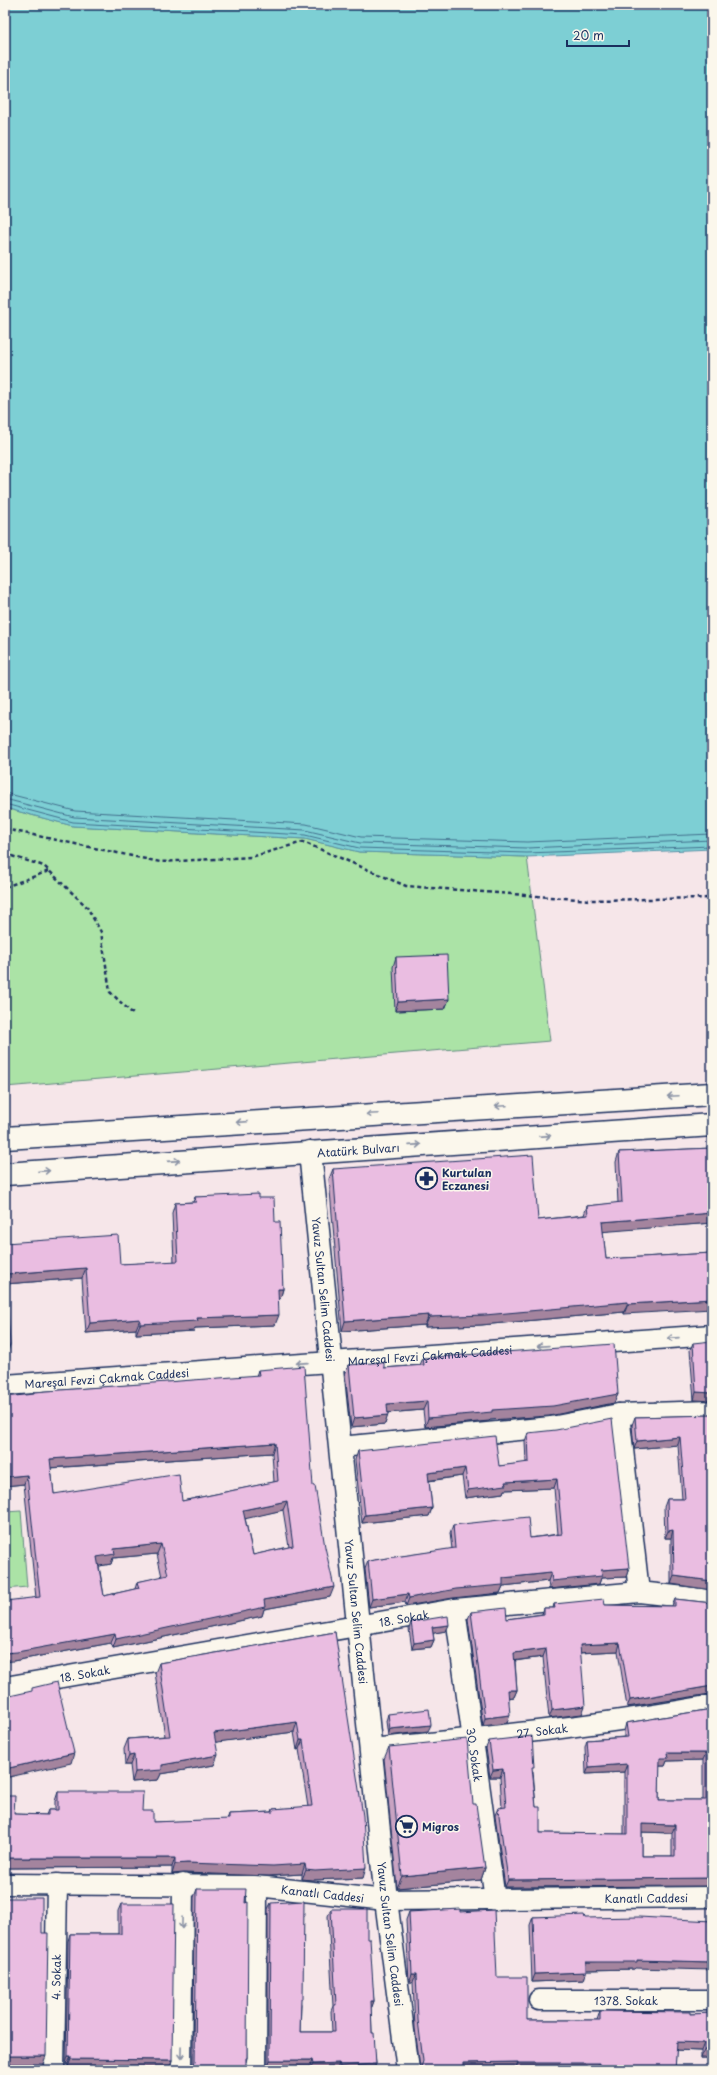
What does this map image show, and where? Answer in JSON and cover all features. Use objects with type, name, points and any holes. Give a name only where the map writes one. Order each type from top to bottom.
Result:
[{"type":"street","points":[[5,1138],[712,1094]]},
{"type":"street","name":"Atatürk Bulvarı","points":[[5,1174],[712,1125]]},
{"type":"street","name":"Yavuz Sultan Selim Caddesi","points":[[310,1152],[386,1900],[408,2070]]},
{"type":"street","name":"Mareşal Fevzi Çakmak Caddesi","points":[[5,1385],[332,1360],[712,1335]]},
{"type":"street","points":[[340,1447],[551,1427],[619,1414],[712,1411]]},
{"type":"street","points":[[619,1414],[639,1592]]},
{"type":"street","name":"18. Sokak","points":[[5,1687],[455,1609],[639,1592],[712,1600]]},
{"type":"street","name":"30. Sokak","points":[[455,1609],[495,1900]]},
{"type":"street","name":"27. Sokak","points":[[371,1749],[653,1716],[712,1706]]},
{"type":"street","name":"Kanatlı Caddesi","points":[[5,1884],[183,1884],[257,1886],[386,1900],[712,1897]]},
{"type":"street","name":"4. Sokak","points":[[54,2070],[57,1884]]},
{"type":"street","points":[[181,2070],[183,1884]]},
{"type":"street","points":[[256,2070],[257,1886]]},
{"type":"street","name":"1378. Sokak","points":[[539,2000],[712,2000]]},
{"type":"path","points":[[5,829],[160,862],[250,857],[302,842],[406,886],[590,900],[712,898]]},
{"type":"path","points":[[5,854],[44,866],[87,907],[102,932],[110,992],[133,1014]]},
{"type":"path","points":[[5,887],[49,871]]},
{"type":"green space","points":[[5,808],[73,826],[305,839],[359,852],[527,857],[550,1041],[5,1087]]},
{"type":"green space","points":[[21,1511],[27,1587],[5,1589],[5,1512]]},
{"type":"water","points":[[5,5],[712,5],[712,849],[527,857],[359,852],[305,839],[73,826],[5,808]]},
{"type":"building","points":[[447,955],[449,999],[398,1002],[396,957]]},
{"type":"building","points":[[712,1148],[712,1213],[602,1222],[606,1259],[712,1253],[712,1299],[628,1304],[628,1302],[485,1315],[429,1317],[429,1315],[345,1321],[333,1169],[533,1155],[538,1220],[588,1215],[587,1206],[622,1202],[619,1152]]},
{"type":"building","points":[[258,1194],[258,1198],[274,1198],[275,1222],[280,1222],[283,1289],[278,1289],[279,1315],[197,1318],[198,1321],[140,1324],[140,1319],[90,1323],[86,1268],[6,1274],[10,1345],[5,1346],[5,1243],[118,1235],[120,1264],[178,1261],[175,1203],[196,1202],[195,1197]]},
{"type":"building","points":[[712,1341],[712,1393],[696,1392],[693,1343]]},
{"type":"building","points":[[614,1344],[618,1394],[553,1406],[492,1410],[492,1412],[428,1418],[427,1401],[387,1404],[388,1415],[354,1418],[349,1365],[384,1362],[384,1368],[424,1365],[423,1358]]},
{"type":"building","points":[[304,1366],[313,1486],[315,1486],[325,1547],[334,1587],[264,1600],[265,1607],[116,1639],[115,1634],[5,1653],[5,1601],[40,1597],[27,1475],[5,1477],[5,1397],[34,1394],[34,1392],[259,1375],[258,1370]],"holes":[[[275,1443],[278,1481],[182,1501],[179,1474],[54,1494],[50,1459]],[[287,1501],[293,1546],[253,1555],[243,1510]],[[161,1544],[168,1575],[137,1582],[139,1588],[104,1596],[97,1557],[115,1554],[114,1549]]]},
{"type":"building","points":[[712,1415],[712,1581],[674,1576],[673,1530],[668,1531],[667,1499],[685,1499],[680,1437],[637,1441],[635,1417]]},
{"type":"building","points":[[612,1419],[629,1568],[601,1570],[602,1576],[552,1581],[551,1573],[503,1578],[503,1585],[456,1589],[409,1598],[408,1594],[372,1599],[368,1561],[455,1548],[453,1525],[528,1517],[530,1538],[562,1534],[557,1479],[505,1482],[506,1485],[468,1490],[465,1468],[428,1473],[432,1508],[365,1515],[358,1451],[495,1436],[499,1466],[529,1462],[528,1433],[556,1430]]},
{"type":"building","points":[[604,1599],[605,1605],[675,1606],[675,1599],[712,1603],[712,1686],[630,1700],[620,1643],[580,1645],[585,1706],[552,1710],[546,1649],[514,1653],[517,1690],[508,1690],[510,1715],[485,1718],[471,1612],[506,1608],[507,1619],[544,1614],[544,1608],[555,1608],[554,1604]]},
{"type":"building","points":[[448,1616],[449,1625],[432,1627],[434,1640],[414,1643],[411,1622]]},
{"type":"building","points":[[335,1632],[363,1816],[366,1868],[315,1871],[306,1870],[305,1864],[273,1866],[187,1863],[175,1864],[175,1858],[6,1858],[6,1863],[5,1862],[5,1796],[15,1796],[14,1814],[48,1815],[48,1810],[58,1810],[58,1792],[143,1792],[142,1811],[153,1811],[153,1822],[229,1819],[229,1814],[273,1812],[273,1809],[312,1806],[303,1740],[300,1740],[297,1722],[214,1733],[218,1755],[162,1765],[162,1770],[135,1772],[134,1755],[129,1756],[128,1739],[170,1736],[159,1663]]},
{"type":"building","points":[[57,1682],[74,1753],[5,1769],[5,1697],[32,1691],[32,1688]]},
{"type":"building","points":[[429,1709],[431,1725],[390,1729],[388,1714]]},
{"type":"building","points":[[712,1709],[712,1878],[508,1880],[498,1808],[506,1807],[503,1769],[493,1770],[489,1741],[532,1736],[534,1767],[532,1767],[536,1807],[540,1807],[540,1833],[627,1834],[627,1764],[589,1767],[587,1740],[628,1737],[626,1723]],"holes":[[[667,1753],[706,1753],[706,1800],[659,1800],[660,1758],[668,1758]],[[642,1824],[675,1825],[675,1856],[642,1856]]]},
{"type":"building","points":[[467,1739],[473,1804],[476,1804],[485,1868],[402,1876],[389,1747]]},
{"type":"building","points":[[197,1889],[246,1889],[245,1903],[248,1902],[246,2070],[192,2070],[195,2062]]},
{"type":"building","points":[[5,1898],[42,1898],[42,1933],[48,1933],[46,2056],[5,2056]]},
{"type":"building","points":[[304,1901],[303,1999],[301,1999],[300,2032],[335,2032],[334,2005],[336,2005],[331,1909],[367,1909],[367,1939],[370,1939],[374,2001],[371,2001],[372,2033],[374,2033],[376,2064],[340,2066],[339,2063],[313,2064],[312,2060],[270,2060],[271,1903]]},
{"type":"building","points":[[121,1904],[174,1904],[172,2060],[71,2059],[71,2056],[68,2056],[70,1934],[121,1934]]},
{"type":"building","points":[[460,1909],[460,1912],[494,1910],[497,1977],[527,1977],[527,2020],[600,2020],[600,2011],[690,2012],[690,2014],[712,2013],[712,2050],[704,2050],[704,2043],[677,2042],[675,2070],[599,2069],[599,2063],[518,2062],[463,2063],[463,2067],[421,2068],[423,2061],[418,2020],[416,1974],[412,1974],[409,1912]]},
{"type":"building","points":[[584,1915],[585,1918],[639,1917],[712,1921],[712,1962],[637,1960],[637,1962],[586,1962],[586,1972],[535,1974],[533,1917]]},
{"type":"place","name":"Kurtulan Eczanesi","points":[[426,1178]]},
{"type":"place","name":"Migros","points":[[407,1826]]}]
